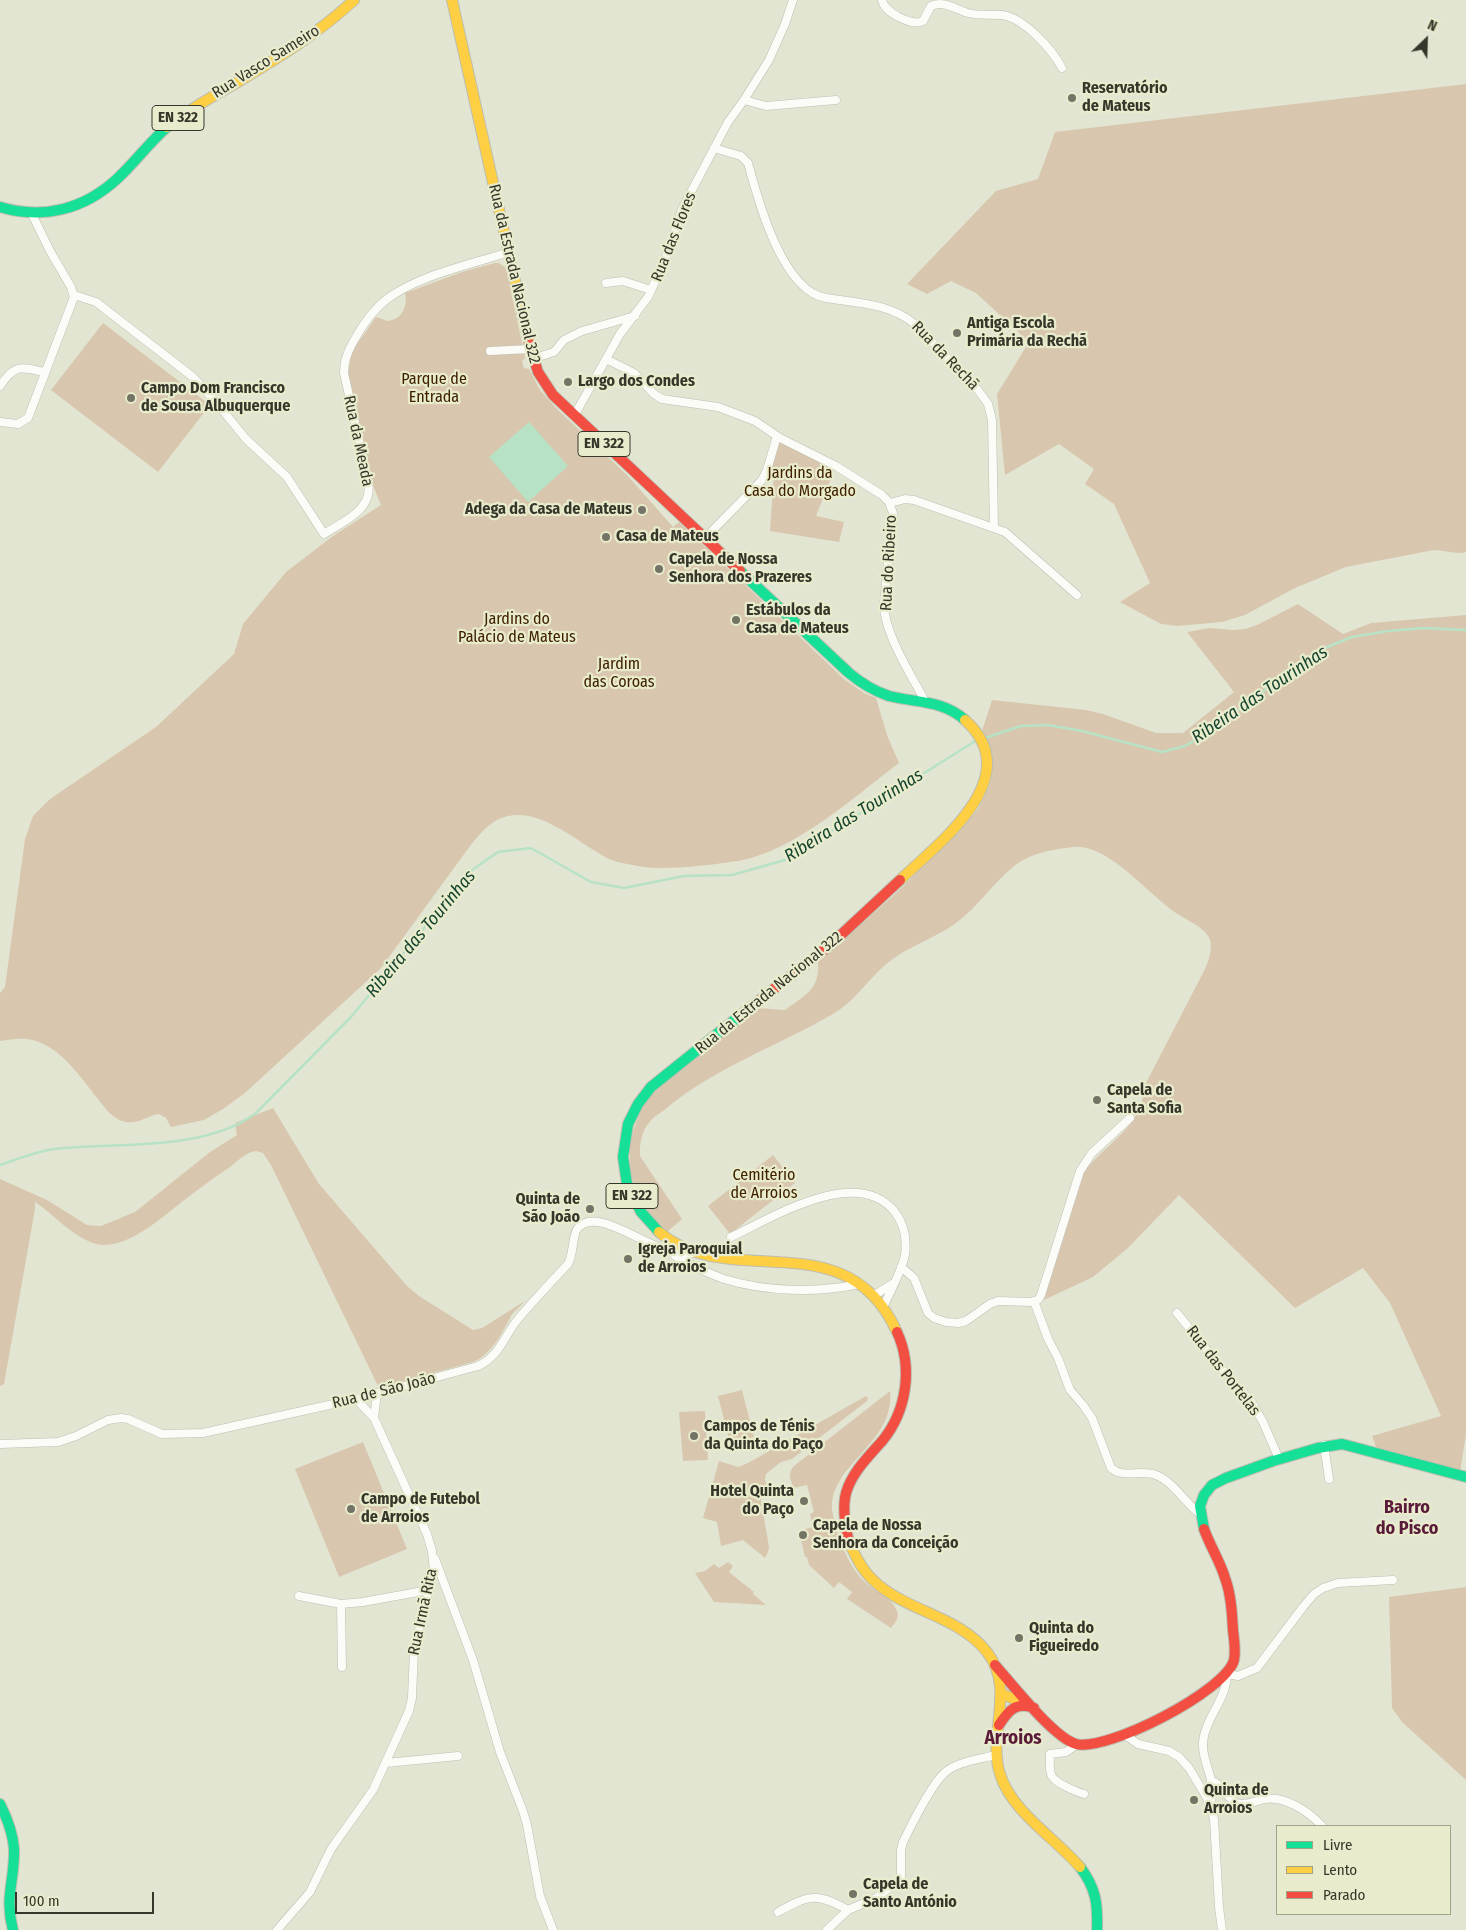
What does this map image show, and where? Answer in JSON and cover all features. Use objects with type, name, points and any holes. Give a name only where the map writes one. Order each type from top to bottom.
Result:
[{"type":"main road","name":"Rua Vasco Sameiro","points":[[0,207],[32,214],[79,205],[100,193],[117,180],[177,119],[295,47],[321,29],[354,0]]},
{"type":"main road","name":"Rua da Estrada Nacional 322","points":[[452,0],[531,354],[544,385],[574,416],[858,680],[885,694],[925,701],[958,713],[979,737],[987,763],[984,783],[970,810],[953,831],[830,945],[659,1080],[643,1096],[635,1109],[626,1134],[623,1152],[624,1170],[628,1188],[637,1206],[659,1234],[678,1247],[710,1257],[816,1265],[833,1270],[859,1284],[884,1308],[895,1327],[903,1347],[906,1363],[905,1385],[902,1402],[893,1423],[855,1474],[848,1488],[844,1512],[847,1536],[860,1564],[872,1580],[895,1596],[970,1636],[985,1650],[995,1665],[1002,1694],[996,1754],[1001,1779],[1012,1798],[1072,1858],[1091,1884],[1098,1906],[1097,1930]]},
{"type":"main road","points":[[995,1665],[1063,1738],[1076,1744],[1086,1745],[1125,1735],[1172,1713],[1227,1674],[1234,1661],[1235,1651],[1228,1586],[1222,1568],[1202,1527],[1200,1514],[1203,1498],[1212,1486],[1226,1478],[1279,1459],[1324,1446],[1342,1444],[1466,1478]]},
{"type":"main road","points":[[1002,1694],[1009,1690],[1024,1696]]},
{"type":"main road","points":[[1002,1694],[1035,1709]]},
{"type":"main road","points":[[999,1725],[1014,1706],[1021,1704],[1035,1709]]},
{"type":"main road","points":[[0,1804],[10,1827],[13,1845],[7,1904],[13,1930]]},
{"type":"street","name":"Rua das Flores","points":[[574,416],[624,328],[651,290],[667,255],[682,209],[731,117],[744,100],[779,40],[793,0]]},
{"type":"street","points":[[882,0],[883,6],[888,10],[915,23],[923,21],[931,6],[940,3],[949,4],[972,14],[1009,17],[1027,27],[1055,55],[1062,68]]},
{"type":"street","points":[[744,100],[766,106],[836,100]]},
{"type":"street","name":"Rua da Rechã","points":[[714,148],[736,153],[748,163],[768,228],[786,262],[806,290],[825,298],[858,301],[874,305],[906,318],[921,330],[986,399],[992,420],[994,528]]},
{"type":"street","points":[[0,422],[14,424],[26,419],[73,303],[74,295],[70,284],[50,251],[32,214]]},
{"type":"street","name":"Rua da Meada","points":[[74,295],[98,304],[193,377],[246,439],[287,478],[324,534],[359,511],[369,496],[368,481],[344,373],[345,359],[360,330],[380,305],[403,289],[509,252]]},
{"type":"street","points":[[606,283],[623,280],[651,290]]},
{"type":"street","points":[[490,351],[531,354],[554,352],[564,340],[581,331],[634,316]]},
{"type":"street","name":"Rua do Ribeiro","points":[[606,358],[634,373],[660,398],[726,409],[755,421],[777,436],[838,468],[882,495],[890,503],[893,517],[884,603],[885,617],[896,644],[925,701]]},
{"type":"street","points":[[0,386],[13,370],[24,369],[44,372]]},
{"type":"street","points":[[705,538],[762,480],[777,436]]},
{"type":"street","points":[[890,503],[905,499],[914,500],[972,522],[994,528],[1014,538],[1077,595]]},
{"type":"street","points":[[901,1267],[914,1278],[928,1313],[934,1318],[946,1322],[958,1323],[966,1321],[998,1301],[1034,1301],[1039,1299],[1082,1168],[1092,1153],[1130,1118]]},
{"type":"street","points":[[731,1237],[812,1200],[837,1193],[860,1192],[873,1196],[886,1204],[900,1220],[906,1245],[901,1267],[884,1308]]},
{"type":"street","name":"Rua de São João","points":[[0,1444],[58,1442],[76,1436],[108,1420],[121,1418],[128,1419],[162,1434],[203,1433],[356,1399],[488,1362],[517,1320],[568,1264],[573,1254],[576,1232],[579,1226],[583,1224],[599,1222],[611,1225],[667,1251],[682,1255],[693,1253]]},
{"type":"street","points":[[667,1251],[707,1272],[742,1283],[807,1289],[839,1288],[859,1284]]},
{"type":"street","points":[[873,1296],[894,1283]]},
{"type":"street","points":[[1034,1301],[1070,1390],[1090,1414],[1110,1468],[1118,1473],[1146,1473],[1161,1478],[1200,1514]]},
{"type":"street","name":"Rua das Portelas","points":[[1177,1313],[1226,1374],[1251,1401],[1263,1422],[1279,1459]]},
{"type":"street","points":[[374,1418],[377,1393]]},
{"type":"street","points":[[356,1399],[374,1418]]},
{"type":"street","name":"Rua Irmã Rita","points":[[277,1930],[314,1886],[332,1849],[371,1792],[386,1763],[412,1702],[413,1654],[434,1569],[432,1552],[427,1534],[374,1418]]},
{"type":"street","points":[[1324,1446],[1329,1479]]},
{"type":"street","points":[[432,1552],[473,1660],[488,1716],[523,1811],[540,1896],[553,1930]]},
{"type":"street","points":[[1210,1803],[1212,1793],[1211,1781],[1203,1750],[1203,1741],[1205,1731],[1226,1685],[1227,1674],[1236,1676],[1251,1672],[1257,1668],[1303,1606],[1314,1594],[1323,1588],[1338,1583],[1392,1580]]},
{"type":"street","points":[[299,1596],[341,1604],[429,1590]]},
{"type":"street","points":[[341,1604],[342,1667]]},
{"type":"street","points":[[1125,1735],[1138,1744],[1169,1752],[1179,1757],[1189,1768],[1210,1803],[1214,1822],[1222,1930]]},
{"type":"street","points":[[1076,1744],[1066,1752],[1050,1754],[1051,1775],[1072,1790],[1084,1794]]},
{"type":"street","points":[[827,1930],[848,1910],[876,1898],[901,1879],[901,1850],[903,1842],[940,1777],[956,1766],[996,1754]]},
{"type":"street","points":[[386,1763],[458,1756]]},
{"type":"street","points":[[1211,1781],[1220,1785],[1236,1803],[1246,1804],[1266,1799],[1277,1800],[1304,1810],[1321,1825]]},
{"type":"street","points":[[778,1912],[802,1899],[810,1897],[831,1901],[848,1910]]},
{"type":"green space","points":[[1466,84],[1466,552],[1434,550],[1346,567],[1295,588],[1245,615],[1222,622],[1177,626],[1161,624],[1120,602],[1150,583],[1114,504],[1085,484],[1094,469],[1059,444],[1005,475],[997,394],[1029,342],[976,293],[951,281],[927,294],[907,284],[996,191],[1038,179],[1055,132]]},
{"type":"green space","name":"Jardins do Palácio de Mateus","points":[[499,263],[506,268],[525,358],[522,361],[524,368],[529,369],[540,390],[558,410],[628,476],[673,527],[679,522],[845,680],[864,693],[876,698],[887,735],[899,763],[802,835],[759,855],[738,861],[685,867],[643,867],[610,859],[540,819],[511,816],[497,820],[486,828],[470,846],[381,968],[245,1093],[204,1120],[171,1127],[166,1118],[159,1114],[135,1122],[126,1122],[118,1119],[107,1110],[69,1064],[50,1047],[27,1039],[0,1041],[0,993],[5,987],[25,839],[33,816],[50,799],[156,727],[234,654],[243,624],[286,572],[333,536],[381,505],[374,488],[348,375],[350,358],[355,347],[376,317],[388,321],[397,318],[403,312],[406,303],[405,293],[462,272]]},
{"type":"green space","name":"Campo Dom Francisco de Sousa Albuquerque","points":[[103,323],[210,405],[158,472],[51,390]]},
{"type":"green space","name":"Jardins da Casa do Morgado","points":[[778,439],[835,468],[816,516],[844,522],[839,542],[770,531],[774,473],[770,469]]},
{"type":"green space","points":[[1298,604],[1343,634],[1371,623],[1466,615],[1466,1434],[1460,1472],[1376,1447],[1372,1436],[1441,1416],[1390,1303],[1363,1268],[1295,1308],[1179,1195],[1128,1248],[1093,1277],[1044,1300],[1083,1174],[1096,1158],[1132,1122],[1142,1102],[1146,1083],[1205,969],[1211,947],[1207,934],[1201,929],[1164,904],[1114,861],[1087,848],[1073,847],[1049,851],[1033,855],[1019,862],[964,917],[947,929],[893,959],[878,971],[841,1009],[707,1080],[650,1121],[644,1130],[640,1156],[682,1219],[667,1232],[656,1221],[646,1209],[639,1196],[631,1169],[632,1139],[641,1110],[646,1102],[667,1079],[759,1008],[785,1010],[805,996],[814,986],[818,962],[894,895],[956,834],[978,809],[991,779],[982,731],[992,700],[1086,710],[1103,714],[1156,733],[1183,733],[1234,692],[1187,632],[1210,628],[1245,629],[1257,625]]},
{"type":"green space","points":[[273,1108],[319,1184],[407,1286],[419,1296],[473,1330],[482,1328],[525,1301],[512,1314],[491,1349],[473,1362],[379,1388],[271,1165],[263,1153],[256,1151],[242,1157],[142,1232],[115,1244],[102,1245],[82,1238],[35,1202],[4,1384],[0,1386],[0,1179],[47,1200],[87,1225],[101,1226],[135,1212],[210,1152],[237,1135],[235,1123]]},
{"type":"green space","name":"Cemitério de Arroios","points":[[773,1155],[795,1183],[730,1234],[708,1206]]},
{"type":"green space","name":"Campos de Ténis da Quinta do Paço","points":[[742,1390],[754,1437],[730,1443],[718,1396]]},
{"type":"green space","points":[[890,1391],[889,1410],[882,1426],[839,1483],[833,1498],[833,1515],[841,1542],[854,1569],[866,1583],[888,1598],[895,1606],[898,1613],[891,1628],[847,1599],[852,1592],[839,1582],[834,1588],[809,1565],[801,1540],[807,1538],[805,1529],[813,1527],[810,1514],[814,1512],[807,1485],[794,1488],[790,1477],[790,1472],[794,1466]]},
{"type":"green space","points":[[866,1396],[868,1397],[867,1401],[792,1459],[781,1462],[766,1474],[767,1489],[761,1500],[769,1547],[765,1558],[743,1540],[721,1546],[717,1522],[703,1518],[719,1461],[738,1467],[748,1463]]},
{"type":"green space","name":"Campos de Ténis da Quinta do Paço","points":[[705,1411],[708,1460],[683,1461],[679,1412]]},
{"type":"green space","name":"Campo de Futebol de Arroios","points":[[363,1442],[407,1549],[339,1577],[295,1469]]},
{"type":"green space","points":[[728,1562],[733,1566],[729,1572],[754,1592],[753,1594],[766,1605],[714,1602],[695,1573],[705,1571],[714,1564],[719,1568]]},
{"type":"green space","points":[[1466,1587],[1466,1780],[1402,1722],[1392,1708],[1389,1597]]},
{"type":"shaded area","points":[[529,422],[568,466],[528,502],[489,457]]},
{"type":"waterway","name":"Ribeira das Tourinhas","points":[[985,738],[1021,726],[1048,725],[1082,731],[1162,752],[1185,746],[1216,727],[1274,683],[1327,647],[1352,637],[1388,631],[1424,628],[1466,630]]},
{"type":"waterway","name":"Ribeira das Tourinhas","points":[[0,1165],[34,1153],[55,1149],[186,1140],[211,1134],[235,1125],[256,1113],[351,1017],[472,870],[498,852],[531,848],[591,882],[624,888],[684,876],[732,875],[785,860],[977,740]]},
{"type":"traffic: fast","points":[[0,207],[16,211],[48,212],[78,204],[105,189],[118,178],[167,127]]},
{"type":"traffic: fast","points":[[740,571],[849,673],[863,683],[889,696],[939,705],[965,720]]},
{"type":"traffic: fast","points":[[659,1232],[641,1212],[627,1184],[623,1157],[628,1124],[638,1104],[651,1087],[747,1010]]},
{"type":"traffic: fast","points":[[1204,1529],[1200,1506],[1204,1495],[1212,1485],[1273,1461],[1318,1448],[1342,1444],[1466,1477]]},
{"type":"traffic: fast","points":[[0,1804],[9,1826],[14,1849],[10,1898],[10,1918],[13,1930]]},
{"type":"traffic: fast","points":[[1080,1867],[1093,1889],[1097,1912],[1097,1930]]},
{"type":"traffic: slow","points":[[167,127],[194,108],[300,43],[328,23],[354,0]]},
{"type":"traffic: slow","points":[[452,0],[529,343]]},
{"type":"traffic: slow","points":[[900,880],[955,828],[971,807],[983,786],[987,764],[982,742],[965,720]]},
{"type":"traffic: slow","points":[[659,1232],[688,1249],[719,1257],[752,1261],[786,1262],[818,1267],[848,1277],[875,1298],[897,1332]]},
{"type":"traffic: slow","points":[[849,1542],[865,1572],[886,1591],[962,1630],[987,1652],[995,1666],[999,1681],[997,1759],[1000,1774],[1014,1800],[1024,1812],[1080,1867]]},
{"type":"traffic: slow","points":[[1002,1694],[1026,1704]]},
{"type":"traffic: jam","points":[[529,343],[538,372],[553,395],[740,571]]},
{"type":"traffic: jam","points":[[747,1010],[830,945],[900,880]]},
{"type":"traffic: jam","points":[[849,1542],[844,1511],[849,1485],[852,1478],[891,1428],[902,1402],[906,1374],[905,1359],[897,1332]]},
{"type":"traffic: jam","points":[[995,1665],[1056,1732],[1076,1744],[1091,1744],[1113,1739],[1164,1717],[1189,1702],[1226,1673],[1235,1656],[1229,1590],[1204,1529]]},
{"type":"traffic: jam","points":[[999,1725],[1006,1715],[1017,1707],[1028,1706],[1034,1708]]},
{"type":"place","name":"Reservatório de Mateus","points":[[1072,98]]},
{"type":"place","name":"Antiga Escola Primária da Rechã","points":[[957,333]]},
{"type":"place","name":"Largo dos Condes","points":[[568,382]]},
{"type":"place","name":"Campo Dom Francisco de Sousa Albuquerque","points":[[131,398]]},
{"type":"place","name":"Adega da Casa de Mateus","points":[[642,510]]},
{"type":"place","name":"Casa de Mateus","points":[[606,537]]},
{"type":"place","name":"Capela de Nossa Senhora dos Prazeres","points":[[659,569]]},
{"type":"place","name":"Estábulos da Casa de Mateus","points":[[736,620]]},
{"type":"place","name":"Capela de Santa Sofia","points":[[1097,1100]]},
{"type":"place","name":"Quinta de São João","points":[[590,1209]]},
{"type":"place","name":"Igreja Paroquial de Arroios","points":[[628,1259]]},
{"type":"place","name":"Campos de Ténis da Quinta do Paço","points":[[694,1436]]},
{"type":"place","name":"Hotel Quinta do Paço","points":[[804,1501]]},
{"type":"place","name":"Campo de Futebol de Arroios","points":[[351,1509]]},
{"type":"place","name":"Capela de Nossa Senhora da Conceição","points":[[803,1535]]},
{"type":"place","name":"Quinta do Figueiredo","points":[[1019,1638]]},
{"type":"place","name":"Quinta de Arroios","points":[[1194,1800]]},
{"type":"place","name":"Capela de Santo António","points":[[853,1894]]},
{"type":"district","name":"Bairro do Pisco","points":[[1407,1518]]},
{"type":"district","name":"Arroios","points":[[1013,1739]]},
{"type":"park label","name":"Parque de Entrada","points":[[434,389]]},
{"type":"park label","name":"Jardim das Coroas","points":[[619,674]]}]
